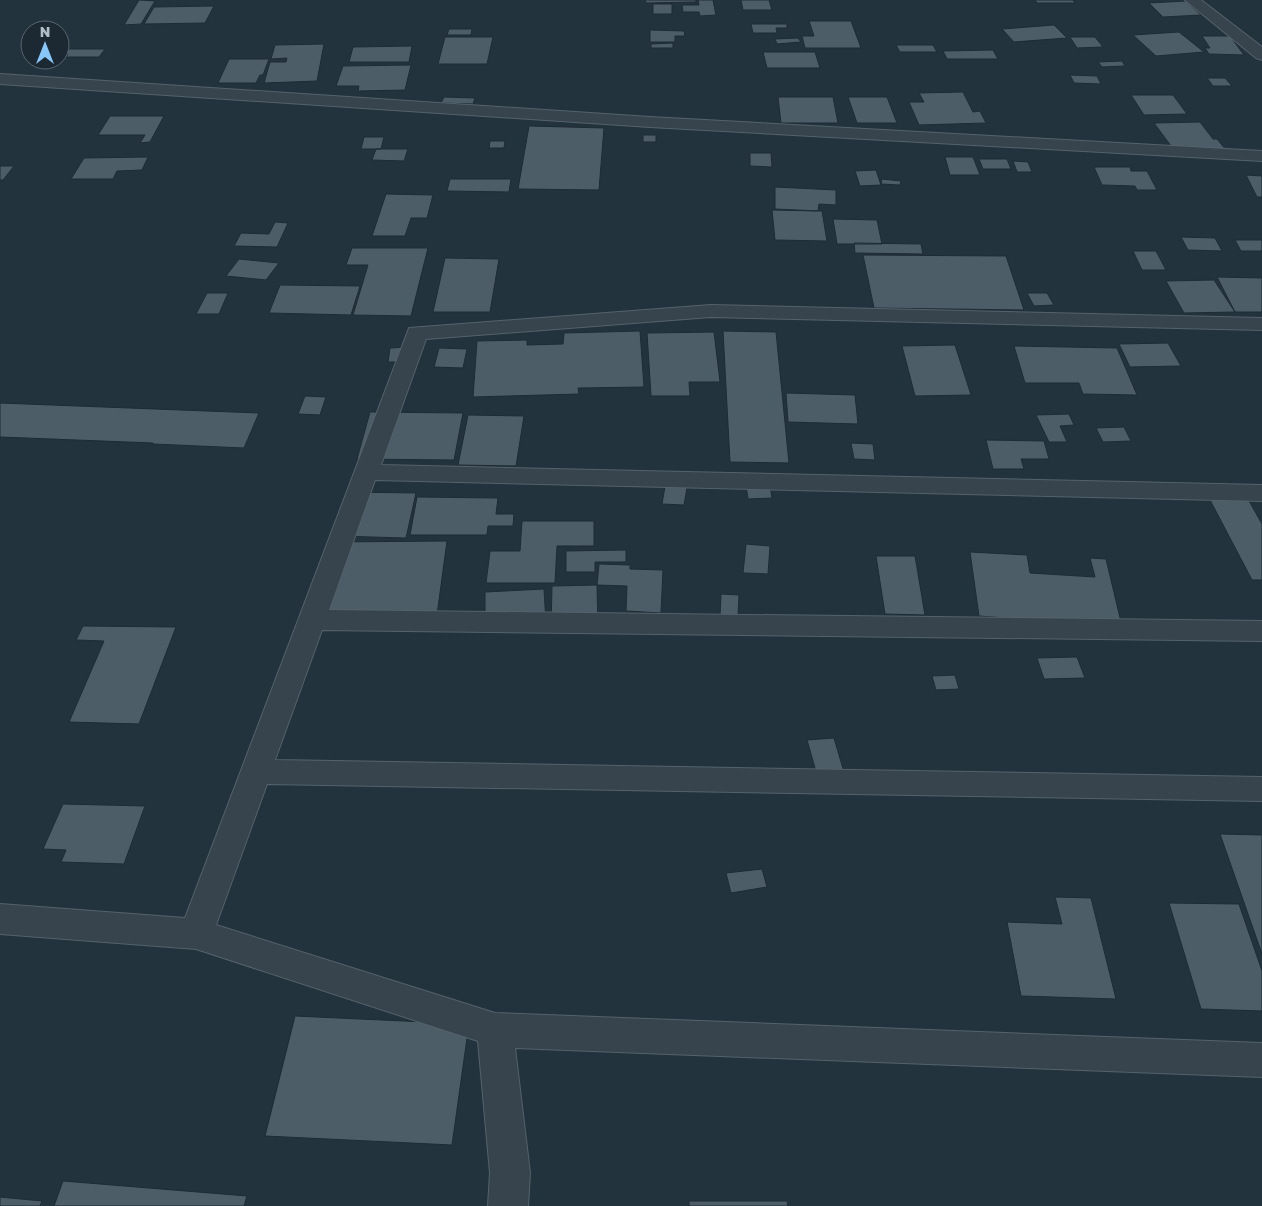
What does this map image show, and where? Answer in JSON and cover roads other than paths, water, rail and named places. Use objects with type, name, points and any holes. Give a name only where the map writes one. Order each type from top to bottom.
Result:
[{"type":"street","points":[[1192,0],[1262,55]]},
{"type":"street","points":[[0,79],[650,122],[1262,156]]},
{"type":"street","points":[[196,934],[417,333],[711,311],[1262,324]]},
{"type":"street","points":[[366,472],[1262,493]]},
{"type":"street","points":[[312,620],[1262,631]]},
{"type":"street","points":[[255,772],[1262,789]]},
{"type":"street","points":[[0,919],[196,934],[495,1030],[1262,1060]]},
{"type":"street","points":[[495,1030],[510,1173],[508,1206]]}]
